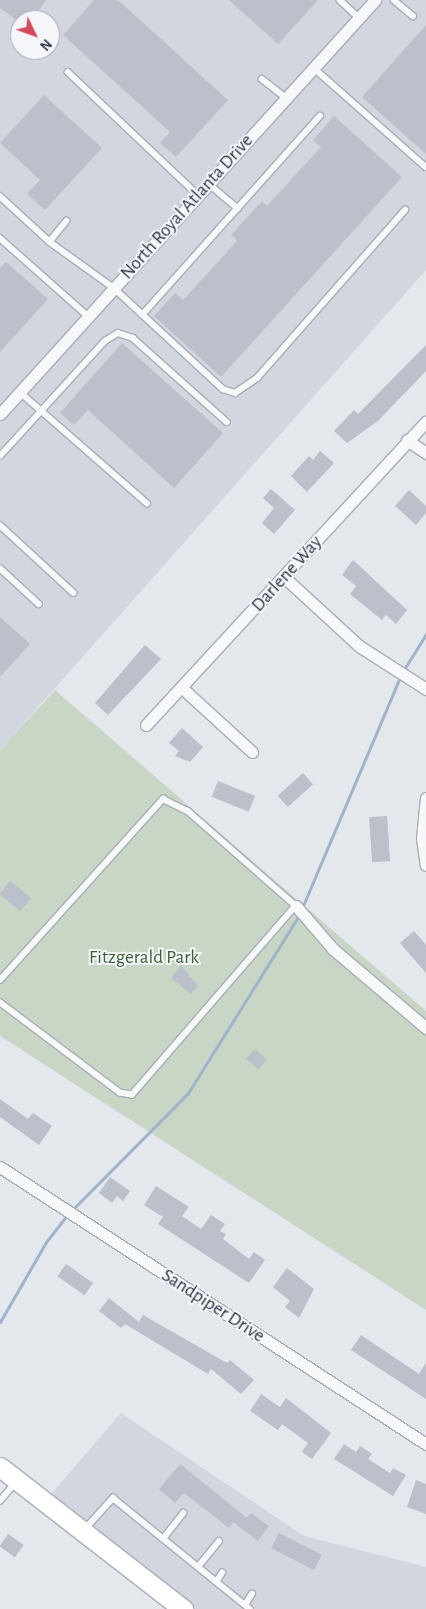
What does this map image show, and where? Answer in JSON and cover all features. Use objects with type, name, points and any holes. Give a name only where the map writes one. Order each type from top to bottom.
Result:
[{"type":"main road","points":[[0,1468],[183,1609]]},
{"type":"street","name":"North Royal Atlanta Drive","points":[[0,414],[375,0]]},
{"type":"street","name":"Darlene Way","points":[[146,725],[284,577],[407,440],[426,422]]},
{"type":"street","points":[[407,440],[426,453]]},
{"type":"street","points":[[284,577],[359,646],[426,689]]},
{"type":"street","points":[[182,688],[252,752]]},
{"type":"street","points":[[426,798],[422,838],[426,864]]},
{"type":"street","points":[[296,906],[333,949],[426,1028]]},
{"type":"street","name":"Sandpiper Drive","points":[[0,1167],[426,1444]]},
{"type":"lane","points":[[340,0],[359,18]]},
{"type":"lane","points":[[394,0],[413,16]]},
{"type":"lane","points":[[314,68],[426,167]]},
{"type":"lane","points":[[68,72],[198,195]]},
{"type":"lane","points":[[262,79],[286,98]]},
{"type":"lane","points":[[142,315],[320,116]]},
{"type":"lane","points":[[208,184],[238,208]]},
{"type":"lane","points":[[0,196],[50,242],[114,288],[223,389],[235,393],[257,378],[405,210]]},
{"type":"lane","points":[[50,242],[67,221]]},
{"type":"lane","points":[[0,238],[88,316]]},
{"type":"lane","points":[[0,456],[105,341],[118,334],[133,338],[227,422]]},
{"type":"lane","points":[[20,392],[146,503]]},
{"type":"lane","points":[[0,525],[74,593]]},
{"type":"lane","points":[[0,568],[39,604]]},
{"type":"lane","points":[[0,980],[163,799],[188,811],[296,906],[132,1095],[120,1093],[0,1003]]},
{"type":"lane","points":[[0,1502],[17,1481]]},
{"type":"lane","points":[[83,1531],[113,1498],[248,1607],[252,1594]]},
{"type":"lane","points":[[163,1539],[183,1513]]},
{"type":"lane","points":[[198,1567],[220,1541]]},
{"type":"lane","points":[[216,1582],[222,1573]]},
{"type":"shaded area","points":[[0,0],[426,0],[426,270],[0,750]]},
{"type":"shaded area","points":[[121,1413],[304,1536],[426,1567],[426,1609],[183,1609],[45,1501]]},
{"type":"green space","name":"Fitzgerald Park","points":[[55,690],[426,1011],[426,1310],[0,1036],[0,750]]},
{"type":"building","points":[[0,0],[46,0],[39,10],[10,10],[10,16],[0,8]]},
{"type":"building","points":[[94,0],[118,0],[228,100],[176,157],[160,143],[170,132],[63,35]]},
{"type":"building","points":[[229,0],[318,0],[278,44]]},
{"type":"building","points":[[426,25],[426,154],[362,97]]},
{"type":"building","points":[[44,95],[102,148],[45,210],[27,194],[40,180],[0,143]]},
{"type":"building","points":[[334,116],[402,177],[221,377],[154,316],[175,293],[183,300],[237,241],[231,235],[262,201],[267,206],[321,147],[313,140]]},
{"type":"building","points":[[6,262],[48,299],[0,352],[0,268]]},
{"type":"building","points":[[122,343],[223,433],[174,488],[88,410],[74,425],[60,413]]},
{"type":"building","points":[[426,345],[426,371],[378,421],[347,443],[334,431],[354,410],[358,414]]},
{"type":"building","points":[[320,451],[334,463],[307,492],[291,476],[309,456],[313,460]]},
{"type":"building","points":[[271,489],[295,510],[274,534],[262,523],[274,508],[263,498]]},
{"type":"building","points":[[409,490],[426,506],[426,513],[416,525],[395,506]]},
{"type":"building","points":[[353,560],[407,610],[396,624],[386,615],[382,620],[350,594],[356,586],[342,575]]},
{"type":"building","points":[[0,617],[30,644],[0,677]]},
{"type":"building","points":[[145,645],[161,659],[108,715],[95,703]]},
{"type":"building","points":[[182,728],[203,747],[190,762],[175,756],[179,751],[169,743]]},
{"type":"building","points":[[303,773],[313,784],[288,807],[278,796]]},
{"type":"building","points":[[218,781],[255,796],[249,812],[212,797]]},
{"type":"building","points":[[387,816],[390,861],[372,862],[369,817]]},
{"type":"building","points":[[10,881],[31,898],[20,911],[0,895]]},
{"type":"building","points":[[414,931],[426,945],[426,973],[400,943]]},
{"type":"building","points":[[181,965],[198,986],[191,994],[171,978]]},
{"type":"building","points":[[255,1049],[267,1060],[258,1069],[246,1059]]},
{"type":"building","points":[[0,1099],[28,1119],[33,1113],[52,1126],[39,1145],[0,1117]]},
{"type":"building","points":[[110,1177],[130,1191],[123,1201],[117,1196],[112,1203],[99,1193]]},
{"type":"building","points":[[156,1186],[189,1207],[182,1216],[201,1229],[211,1215],[225,1224],[220,1231],[226,1234],[223,1239],[249,1259],[254,1252],[265,1260],[249,1283],[158,1224],[163,1217],[144,1205]]},
{"type":"building","points":[[66,1264],[93,1283],[84,1295],[57,1276]]},
{"type":"building","points":[[287,1268],[314,1289],[299,1318],[285,1307],[290,1301],[273,1287]]},
{"type":"building","points":[[109,1298],[139,1322],[143,1315],[227,1363],[230,1360],[254,1380],[241,1394],[211,1369],[208,1374],[125,1324],[121,1328],[99,1311]]},
{"type":"building","points":[[361,1335],[419,1374],[426,1363],[426,1399],[351,1350]]},
{"type":"building","points":[[261,1394],[280,1407],[286,1398],[331,1433],[312,1459],[302,1452],[308,1443],[282,1424],[278,1430],[250,1411]]},
{"type":"building","points":[[344,1444],[356,1452],[360,1446],[372,1454],[368,1459],[390,1473],[393,1468],[406,1475],[393,1496],[334,1459]]},
{"type":"building","points":[[180,1464],[247,1518],[251,1513],[269,1526],[258,1541],[233,1522],[229,1528],[184,1493],[175,1503],[159,1489]]},
{"type":"building","points":[[416,1480],[426,1484],[426,1514],[407,1507]]},
{"type":"building","points":[[279,1533],[322,1555],[314,1570],[271,1548]]},
{"type":"building","points":[[8,1534],[24,1545],[15,1557],[0,1547]]},
{"type":"waterway","points":[[403,671],[426,634]]},
{"type":"waterway","points":[[302,908],[400,677]]},
{"type":"waterway","points":[[72,1210],[188,1093],[300,914]]},
{"type":"waterway","points":[[0,1322],[46,1242],[68,1214]]}]
